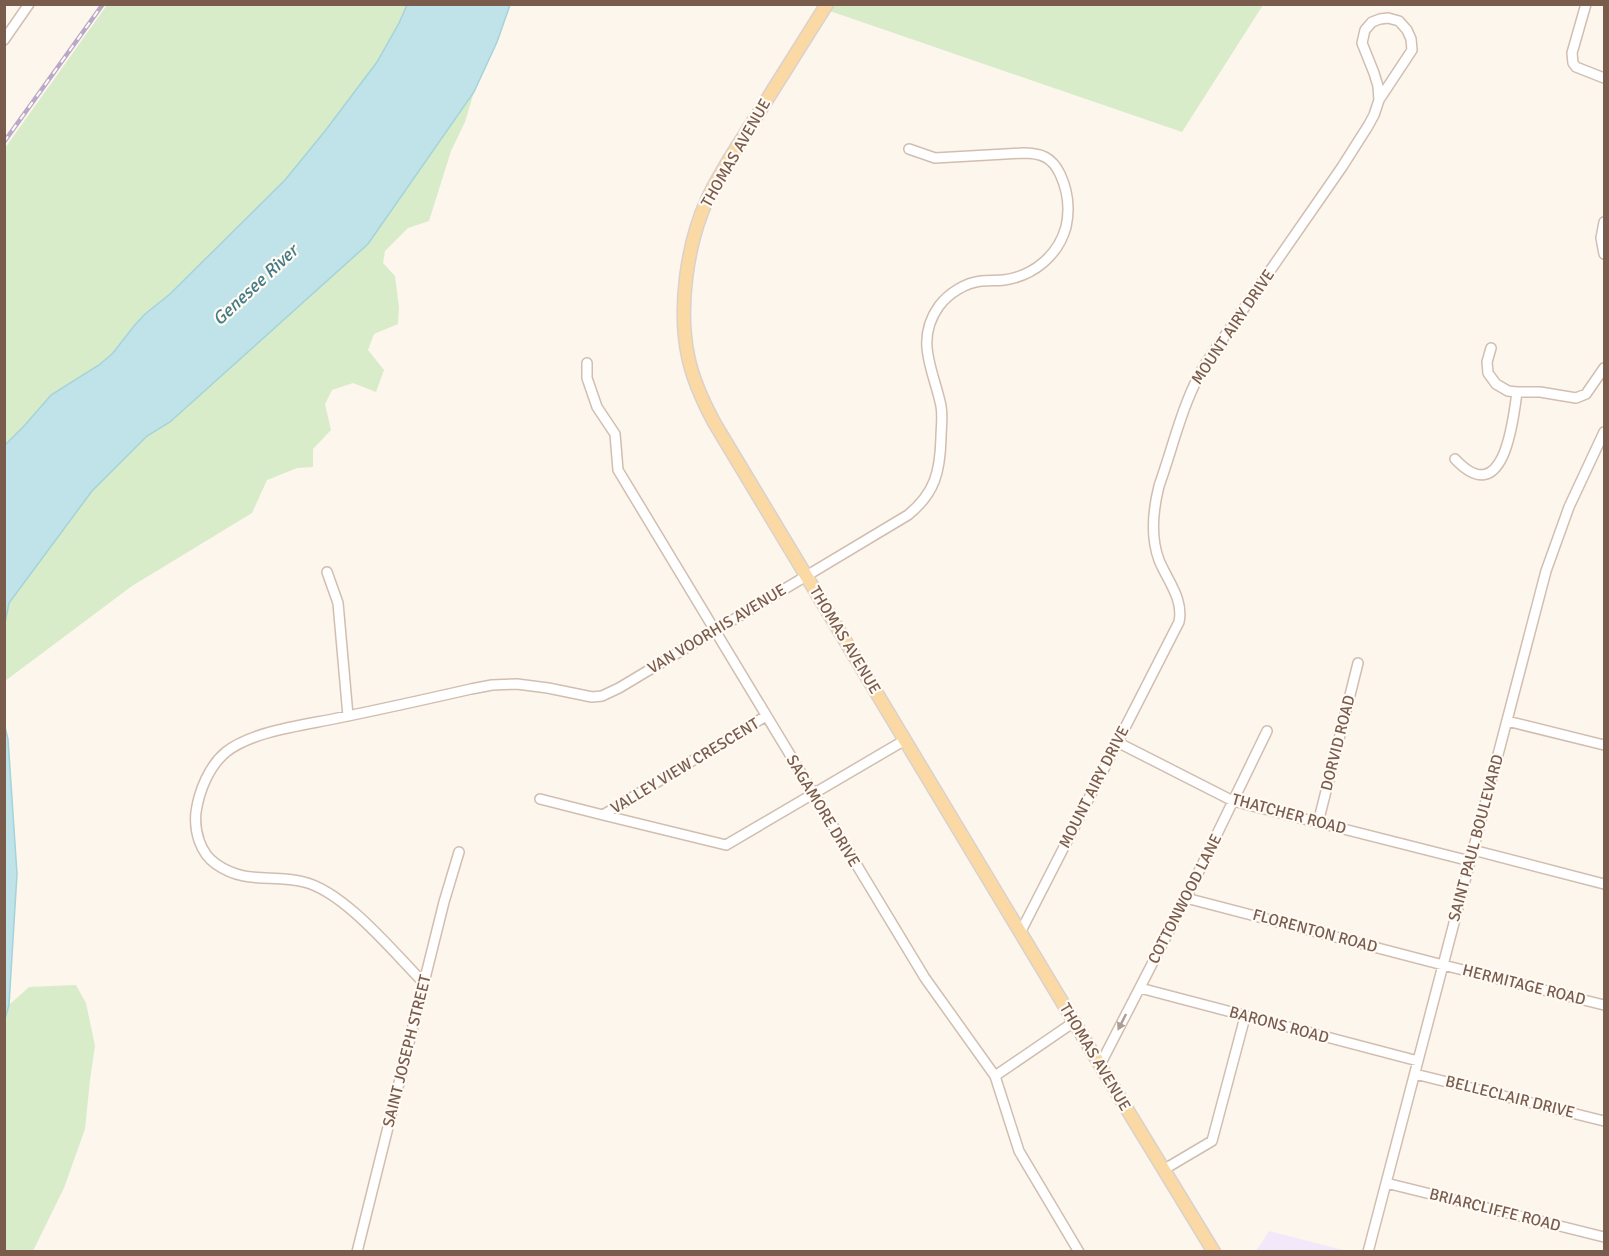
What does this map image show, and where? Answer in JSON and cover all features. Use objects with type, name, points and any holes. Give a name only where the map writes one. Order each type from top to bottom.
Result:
[{"type":"main road","name":"THOMAS AVENUE","points":[[827,4],[735,150],[708,199],[692,240],[684,300],[687,355],[701,398],[715,424],[1020,933],[1214,1251]]},
{"type":"street","points":[[4,40],[29,4]]},
{"type":"street","points":[[1586,4],[1571,58],[1576,68],[1605,78]]},
{"type":"street","name":"MOUNT AIRY DRIVE","points":[[1020,933],[1181,615],[1179,601],[1159,558],[1154,542],[1153,527],[1159,486],[1187,401],[1206,363],[1306,220],[1368,126],[1379,100],[1412,50],[1407,30],[1399,21],[1388,18],[1372,22],[1365,30],[1362,43],[1378,86],[1379,100]]},
{"type":"street","name":"VAN VOORHIS AVENUE","points":[[424,983],[360,918],[316,886],[303,882],[240,876],[214,862],[199,842],[196,823],[197,803],[208,775],[225,753],[263,734],[492,685],[517,684],[592,697],[602,696],[807,576],[908,514],[922,502],[932,487],[939,464],[942,415],[927,354],[926,343],[930,324],[940,305],[960,288],[971,283],[1016,278],[1039,267],[1055,251],[1064,232],[1068,212],[1066,191],[1058,171],[1043,155],[1023,153],[935,158],[909,148]]},
{"type":"street","points":[[1605,222],[1601,238],[1605,254]]},
{"type":"street","points":[[1491,348],[1486,368],[1491,379],[1508,391],[1540,392],[1576,398],[1586,394],[1605,368]]},
{"type":"street","name":"SAGAMORE DRIVE","points":[[587,363],[587,378],[597,407],[615,434],[618,470],[925,978],[995,1076],[1019,1151],[1079,1251]]},
{"type":"street","points":[[1455,459],[1476,474],[1486,474],[1495,470],[1512,428],[1517,392]]},
{"type":"street","name":"SAINT PAUL BOULEVARD","points":[[1368,1251],[1546,571],[1569,507],[1605,432]]},
{"type":"street","points":[[327,572],[338,603],[348,716]]},
{"type":"street","name":"DORVID ROAD","points":[[1318,823],[1358,663]]},
{"type":"street","name":"VALLEY VIEW CRESCENT","points":[[603,815],[766,716]]},
{"type":"street","points":[[1507,721],[1605,745]]},
{"type":"street","name":"COTTONWOOD LANE","points":[[1100,1065],[1186,898],[1267,731]]},
{"type":"street","name":"VALLEY VIEW CRESCENT","points":[[540,799],[726,845],[905,740]]},
{"type":"street","name":"THATCHER ROAD","points":[[1117,742],[1233,801],[1470,861]]},
{"type":"street","points":[[1473,850],[1605,884]]},
{"type":"street","name":"SAINT JOSEPH STREET","points":[[357,1251],[444,902],[459,852]]},
{"type":"street","name":"FLORENTON ROAD","points":[[1186,898],[1443,965]]},
{"type":"street","name":"HERMITAGE ROAD","points":[[1443,965],[1605,1005]]},
{"type":"street","name":"BARONS ROAD","points":[[1140,988],[1418,1062]]},
{"type":"street","points":[[1164,1170],[1212,1141],[1245,1017]]},
{"type":"street","points":[[995,1076],[1074,1022]]},
{"type":"street","name":"BELLECLAIR DRIVE","points":[[1415,1074],[1605,1121]]},
{"type":"street","name":"BRIARCLIFFE ROAD","points":[[1386,1183],[1605,1237]]},
{"type":"shaded area","points":[[1269,1231],[1347,1251],[1256,1251]]},
{"type":"green space","points":[[830,4],[1263,5],[1182,132],[827,10]]},
{"type":"green space","points":[[107,5],[407,5],[377,62],[285,180],[170,294],[145,314],[113,353],[25,425],[5,445],[5,148]]},
{"type":"green space","points":[[474,92],[465,122],[451,151],[429,221],[408,228],[385,251],[383,263],[395,276],[399,307],[398,324],[374,334],[368,350],[384,370],[376,392],[353,383],[332,390],[325,404],[331,430],[313,449],[313,467],[297,468],[267,480],[252,513],[132,586],[5,681],[5,623],[9,603],[92,491],[147,436],[170,422],[368,244]]},
{"type":"green space","points":[[76,985],[86,1003],[95,1046],[85,1129],[64,1188],[33,1251],[5,1252],[5,1019],[9,1005],[29,987]]},
{"type":"water","name":"Genesee River","points":[[407,5],[510,5],[497,42],[474,92],[368,244],[170,422],[147,436],[92,491],[9,603],[5,623],[5,445],[51,395],[99,365],[113,353],[145,314],[170,294],[285,180],[377,62]]},
{"type":"water","points":[[4,723],[8,739],[17,874],[9,1005],[5,1019]]},
{"type":"railway","points":[[4,142],[103,4]]}]
